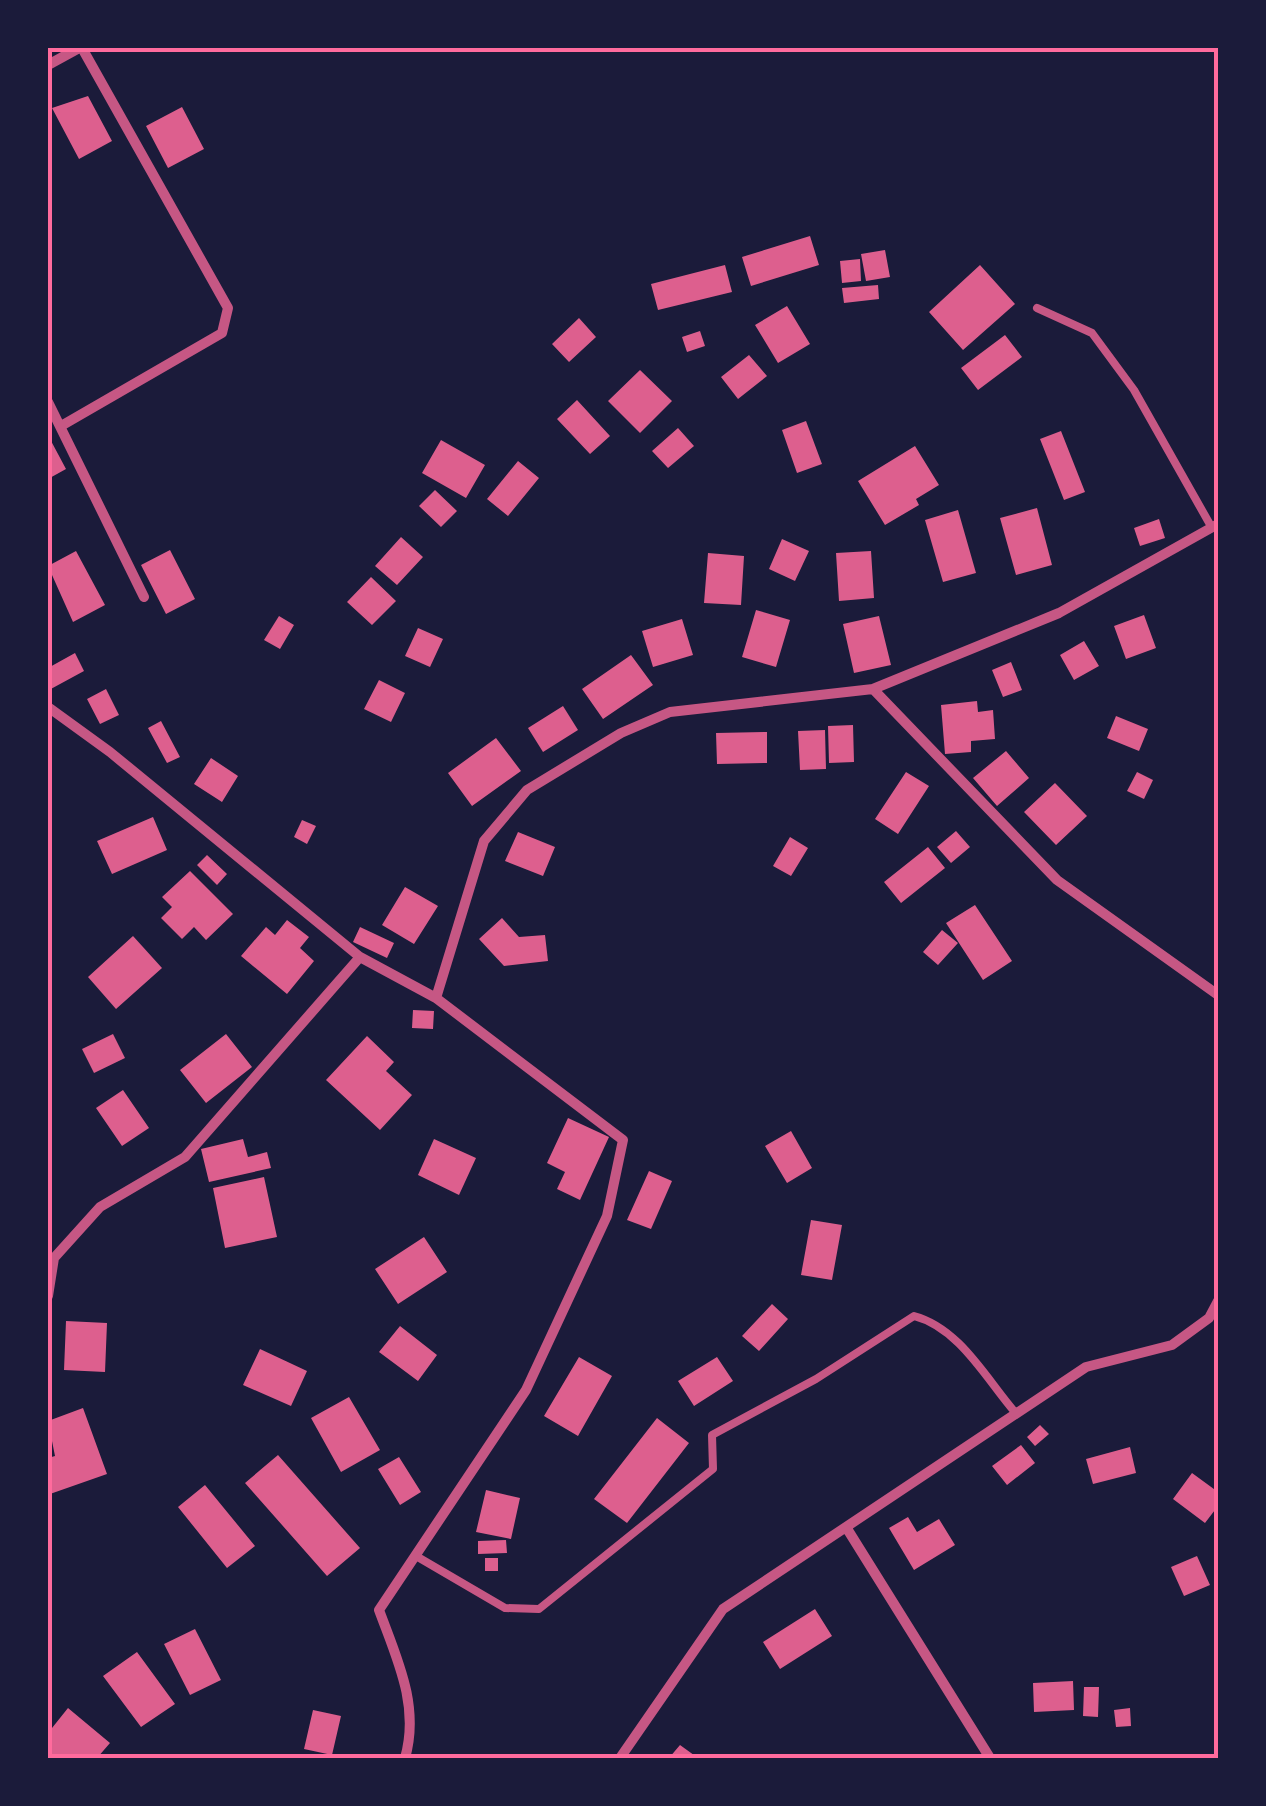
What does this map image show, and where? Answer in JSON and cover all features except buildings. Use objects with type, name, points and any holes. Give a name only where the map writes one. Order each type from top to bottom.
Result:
[{"type":"street","points":[[48,65],[80,48],[228,308],[222,333],[61,426]]},
{"type":"street","points":[[48,402],[144,597]]},
{"type":"street","points":[[436,998],[484,841],[527,790],[620,732],[670,712],[873,689],[1060,614],[1215,526]]},
{"type":"street","points":[[873,689],[1057,880],[1218,995]]},
{"type":"street","points":[[48,706],[110,752],[360,958],[436,998],[623,1140],[606,1216],[526,1390],[379,1610],[408,1687],[411,1737],[406,1758]]},
{"type":"street","points":[[48,1296],[54,1258],[100,1207],[184,1157],[360,958]]},
{"type":"street","points":[[620,1758],[724,1609],[1086,1367],[1172,1345],[1208,1318],[1218,1301]]},
{"type":"street","points":[[846,1526],[990,1758]]},
{"type":"lane","points":[[1037,308],[1092,333],[1134,390],[1215,526]]},
{"type":"lane","points":[[416,1556],[504,1608],[539,1609],[712,1468],[712,1435],[816,1379],[914,1316],[933,1321],[950,1334],[1014,1412]]}]
